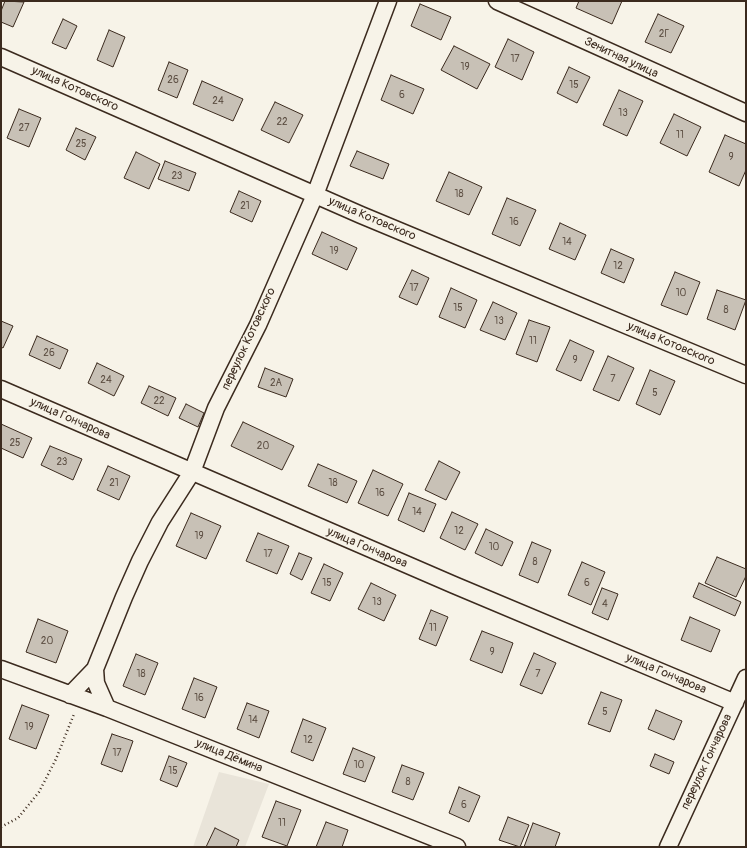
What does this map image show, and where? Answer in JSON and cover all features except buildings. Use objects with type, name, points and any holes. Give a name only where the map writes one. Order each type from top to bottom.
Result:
[{"type":"street","name":"переулок Котовского","points":[[95,669],[140,561],[160,522],[192,472],[216,408],[258,324],[315,195],[388,1]]},
{"type":"street","name":"Зенитная улица","points":[[497,1],[746,113]]},
{"type":"street","name":"улица Котовского","points":[[1,57],[315,195],[746,375]]},
{"type":"street","name":"улица Гончарова","points":[[1,389],[454,585],[735,703]]},
{"type":"street","name":"улица Дёмина","points":[[1,669],[107,708],[457,847]]},
{"type":"street","points":[[75,696],[95,669]]},
{"type":"street","points":[[95,669],[96,683],[107,708]]},
{"type":"street","name":"переулок Гончарова","points":[[668,847],[746,678]]},
{"type":"path","points":[[1,827],[18,818],[40,792],[56,759],[75,696]]},
{"type":"shaded area","points":[[219,772],[269,784],[245,847],[193,847]]}]
